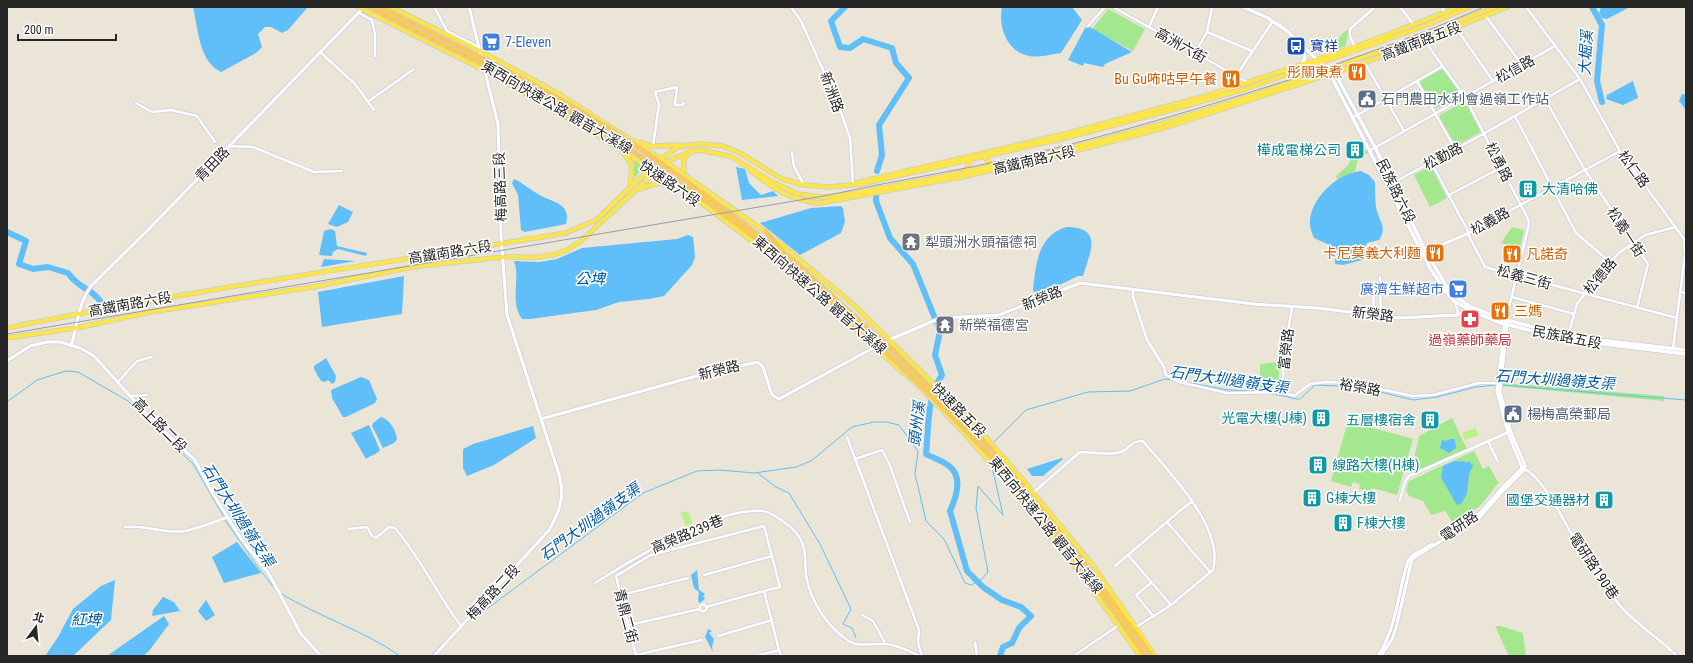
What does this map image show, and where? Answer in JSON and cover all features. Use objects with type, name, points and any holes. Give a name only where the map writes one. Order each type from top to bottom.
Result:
[{"type":"highway","name":"東西向快速公路 觀音大溪線","points":[[370,7],[555,103],[623,144],[708,200],[819,288],[889,347],[993,451],[1087,565],[1152,656]]},
{"type":"highway","name":"東西向快速公路 觀音大溪線","points":[[380,7],[532,85],[626,139],[792,260],[819,288],[952,415],[990,455],[1049,524],[1106,599],[1146,656]]},
{"type":"highway","points":[[765,231],[792,260]]},
{"type":"highway","points":[[755,241],[789,264]]},
{"type":"main road","name":"快速路六段","points":[[391,7],[480,49],[559,94],[666,162],[765,231],[854,306],[888,341]]},
{"type":"main road","name":"民族路六段","points":[[1243,7],[1273,21],[1331,72],[1373,149],[1424,253],[1455,299],[1470,308]]},
{"type":"main road","name":"高鐵南路五段","points":[[1319,61],[1414,26],[1460,7]]},
{"type":"main road","name":"高鐵南路五段","points":[[1319,61],[1418,28],[1470,7]]},
{"type":"main road","name":"高鐵南路五段","points":[[1331,72],[1495,7]]},
{"type":"main road","name":"高鐵南路五段","points":[[1331,72],[1364,63],[1508,7]]},
{"type":"main road","name":"快速路六段","points":[[361,9],[484,70],[618,148],[680,188],[755,241],[828,302],[874,347]]},
{"type":"main road","points":[[1301,65],[1305,54],[1302,45]]},
{"type":"main road","name":"高鐵南路六段","points":[[855,183],[984,155],[1140,118],[1248,88],[1319,61]]},
{"type":"main road","name":"高鐵南路六段","points":[[7,328],[80,313],[314,272],[566,233],[587,224],[606,211],[630,186],[660,159],[678,147],[698,144],[712,144],[732,149],[782,179],[804,185],[830,187],[971,160],[984,155],[1158,109],[1249,83],[1301,65],[1319,61]]},
{"type":"main road","name":"高鐵南路六段","points":[[7,338],[76,328],[146,313],[313,287],[412,267],[502,257],[538,257],[567,250],[581,241],[656,173],[666,162],[690,152],[711,151],[730,156],[739,160],[786,190],[798,194],[821,197],[838,196],[953,175],[992,166],[1164,122],[1331,72]]},
{"type":"main road","name":"高鐵南路六段","points":[[739,160],[774,190],[800,201],[833,202],[961,178],[1151,131],[1331,72]]},
{"type":"main road","points":[[1140,118],[1158,109]]},
{"type":"main road","points":[[1151,131],[1164,122]]},
{"type":"main road","points":[[628,138],[653,146],[698,144]]},
{"type":"main road","points":[[618,148],[632,165],[630,186]]},
{"type":"main road","points":[[684,175],[684,160],[690,152]]},
{"type":"main road","points":[[984,155],[992,166]]},
{"type":"main road","points":[[961,178],[974,156]]},
{"type":"main road","points":[[949,165],[952,168],[953,175]]},
{"type":"main road","points":[[629,196],[642,188],[659,183],[680,188]]},
{"type":"main road","name":"民族路五段","points":[[1470,308],[1506,322],[1563,339],[1686,354]]},
{"type":"main road","name":"民族路五段","points":[[1506,322],[1568,336],[1686,350]]},
{"type":"main road","name":"快速路五段","points":[[888,341],[975,425],[1034,492],[1095,568],[1155,656]]},
{"type":"main road","name":"快速路五段","points":[[874,347],[936,403],[985,458],[1052,537],[1120,625],[1140,656]]},
{"type":"street","name":"梅高路三段","points":[[469,7],[498,124],[502,257],[507,315],[539,413]]},
{"type":"street","name":"新洲路","points":[[791,7],[801,21],[837,101],[850,138],[855,183]]},
{"type":"street","points":[[1088,26],[1105,7]]},
{"type":"street","name":"高洲六街","points":[[1113,7],[1249,83]]},
{"type":"street","points":[[1149,27],[1158,7]]},
{"type":"street","points":[[1195,53],[1207,32],[1212,7]]},
{"type":"street","points":[[1355,47],[1350,36],[1350,29],[1375,7]]},
{"type":"street","points":[[1400,7],[1414,26]]},
{"type":"street","points":[[1441,7],[1446,13]]},
{"type":"street","name":"松仁路","points":[[1526,7],[1580,79],[1620,151],[1684,240],[1686,248],[1673,348]]},
{"type":"street","points":[[435,8],[447,31],[480,49]]},
{"type":"street","points":[[361,9],[372,20],[375,34],[375,56]]},
{"type":"street","name":"青田路","points":[[76,328],[82,301],[87,290],[361,9]]},
{"type":"street","points":[[1486,16],[1522,65]]},
{"type":"street","points":[[1236,76],[1273,21]]},
{"type":"street","points":[[1456,28],[1493,81]]},
{"type":"street","points":[[1207,32],[1252,51]]},
{"type":"street","name":"松勇路","points":[[1424,40],[1465,97],[1485,133],[1529,224],[1506,322]]},
{"type":"street","name":"松信路","points":[[1373,149],[1555,46]]},
{"type":"street","points":[[320,52],[355,84],[369,101],[374,110]]},
{"type":"street","points":[[1364,63],[1386,98],[1404,131]]},
{"type":"street","points":[[1356,116],[1443,66]]},
{"type":"street","points":[[369,101],[414,69]]},
{"type":"street","name":"松勤路","points":[[1390,184],[1485,133],[1580,79]]},
{"type":"street","points":[[1417,81],[1455,149]]},
{"type":"street","points":[[653,146],[659,104],[655,92],[677,87],[674,105],[682,105],[684,103]]},
{"type":"street","name":"松義一街","points":[[1545,99],[1586,170],[1648,264],[1637,308]]},
{"type":"street","points":[[136,103],[152,112],[171,110],[197,116],[215,142]]},
{"type":"street","points":[[1515,116],[1576,233],[1610,262]]},
{"type":"street","points":[[229,146],[253,147],[314,172],[342,171]]},
{"type":"street","name":"松義路","points":[[1424,253],[1469,233],[1620,151]]},
{"type":"street","points":[[792,153],[794,166],[804,185]]},
{"type":"street","name":"松義三街","points":[[1431,162],[1469,233],[1469,236],[1485,267],[1677,318]]},
{"type":"street","points":[[1449,195],[1502,167]]},
{"type":"street","name":"松德路","points":[[1568,336],[1574,314],[1584,294],[1610,262],[1633,242],[1646,235],[1676,227]]},
{"type":"street","points":[[1380,277],[1381,316]]},
{"type":"street","name":"新榮路","points":[[541,419],[707,373],[758,362],[764,367],[772,395],[779,399],[874,347],[940,318],[999,315],[1080,283],[1398,318],[1457,315],[1470,308]]},
{"type":"street","points":[[1373,287],[1374,315]]},
{"type":"street","name":"裕榮路","points":[[1133,288],[1133,297],[1147,340],[1164,367],[1164,373],[1172,380],[1228,393],[1283,392],[1294,396],[1310,384],[1343,382],[1413,396],[1433,395],[1479,383],[1496,384]]},
{"type":"street","points":[[1681,292],[1686,292]]},
{"type":"street","points":[[1512,297],[1574,314]]},
{"type":"street","points":[[1455,299],[1458,312],[1457,315]]},
{"type":"street","name":"富榮路","points":[[1283,392],[1283,361],[1292,307]]},
{"type":"street","points":[[1506,322],[1496,384],[1499,403],[1524,469]]},
{"type":"street","points":[[1506,322],[1500,392],[1509,432]]},
{"type":"street","points":[[71,346],[76,328]]},
{"type":"street","name":"高上路二段","points":[[7,361],[30,346],[38,344],[60,342],[87,351],[194,460],[227,518],[269,574],[301,634],[321,656]]},
{"type":"street","points":[[118,382],[137,361],[152,357]]},
{"type":"street","points":[[131,396],[147,395]]},
{"type":"street","name":"梅高路二段","points":[[434,656],[549,530],[559,512],[563,493],[561,483],[539,413]]},
{"type":"street","points":[[1400,500],[1404,482],[1409,476],[1509,432]]},
{"type":"street","points":[[847,437],[919,630],[918,643],[921,656]]},
{"type":"street","points":[[1034,492],[1080,452],[1110,454],[1122,452],[1136,442],[1143,441],[1193,501],[1211,536],[1214,565],[1210,572],[1171,605],[1154,617],[1135,627]]},
{"type":"street","points":[[1488,441],[1498,462]]},
{"type":"street","points":[[855,459],[882,450],[889,463],[910,522]]},
{"type":"street","name":"電研路","points":[[1380,656],[1389,639],[1393,627],[1408,561],[1413,555],[1480,513],[1502,488],[1524,469]]},
{"type":"street","name":"電研路190巷","points":[[1524,469],[1533,474],[1544,489],[1577,544],[1614,599],[1677,656]]},
{"type":"street","points":[[1114,566],[1193,501]]},
{"type":"street","name":"高榮路239巷","points":[[595,583],[642,553],[704,524],[731,515],[765,511],[792,527],[801,539],[804,546],[806,574],[812,596],[832,626],[849,641],[891,644],[921,656]]},
{"type":"street","points":[[125,527],[144,526],[158,529],[184,531],[227,518]]},
{"type":"street","points":[[1166,522],[1210,572]]},
{"type":"street","name":"青鼎二街","points":[[636,655],[616,576],[651,556],[680,547],[764,526],[772,556]]},
{"type":"street","points":[[348,528],[367,527],[372,536],[376,538],[389,528],[395,528],[426,572],[448,609],[461,626]]},
{"type":"street","points":[[1128,555],[1171,605]]},
{"type":"street","points":[[629,625],[700,609],[703,611],[706,607],[780,587],[772,556],[704,575]]},
{"type":"street","points":[[621,595],[688,578]]},
{"type":"street","points":[[1151,583],[1136,596],[1154,617]]},
{"type":"street","points":[[764,591],[781,656]]},
{"type":"street","points":[[862,615],[873,621],[884,641],[884,644]]},
{"type":"street","points":[[718,636],[772,620]]},
{"type":"street","points":[[1075,655],[1120,625]]},
{"type":"street","points":[[636,655],[702,640]]},
{"type":"street","points":[[975,642],[977,656]]},
{"type":"street","points":[[756,656],[779,650]]},
{"type":"green space","points":[[369,7],[386,7],[477,54],[479,66],[367,9]]},
{"type":"green space","points":[[1108,9],[1145,29],[1133,51],[1092,29]]},
{"type":"green space","points":[[1348,30],[1346,46],[1329,52],[1340,36]]},
{"type":"green space","points":[[1440,70],[1443,70],[1460,93],[1459,96],[1436,109],[1420,83]]},
{"type":"green space","points":[[1463,102],[1466,103],[1480,131],[1457,145],[1440,118],[1440,115]]},
{"type":"green space","points":[[1368,149],[1370,152],[1358,159],[1355,171],[1337,180],[1336,176],[1348,165],[1353,157]]},
{"type":"green space","points":[[633,160],[644,167],[634,178]]},
{"type":"green space","points":[[1431,166],[1447,198],[1430,207],[1414,175]]},
{"type":"green space","points":[[1512,227],[1524,230],[1520,248],[1501,243]]},
{"type":"green space","points":[[1279,362],[1279,384],[1273,389],[1260,391],[1260,364]]},
{"type":"green space","points":[[1503,383],[1664,396],[1664,401],[1503,386]]},
{"type":"green space","points":[[1452,418],[1467,449],[1414,473],[1412,468],[1419,436]]},
{"type":"green space","points":[[1348,421],[1413,439],[1397,495],[1373,488],[1372,493],[1359,489],[1360,484],[1353,482],[1351,487],[1331,481]]},
{"type":"green space","points":[[1475,428],[1479,435],[1465,440],[1462,433]]},
{"type":"green space","points":[[1474,451],[1483,469],[1489,466],[1499,482],[1481,505],[1454,524],[1445,511],[1431,515],[1423,501],[1409,496],[1406,490],[1409,481]]},
{"type":"green space","points":[[687,511],[693,523],[686,526],[681,513]]},
{"type":"green space","points":[[1495,626],[1500,626],[1523,633],[1526,656],[1509,656]]},
{"type":"water","points":[[193,7],[308,7],[288,30],[282,33],[271,27],[265,27],[258,34],[262,47],[256,53],[221,72],[208,61],[204,53],[198,34]]},
{"type":"water","points":[[1002,7],[1072,7],[1082,20],[1061,53],[1029,56],[1021,54],[1006,38],[1001,23]]},
{"type":"water","points":[[1601,7],[1630,7],[1607,19],[1602,18],[1599,13]]},
{"type":"water","points":[[1090,27],[1132,52],[1105,64],[1103,67],[1084,63],[1083,66],[1068,60],[1085,28]]},
{"type":"water","points":[[1633,81],[1638,98],[1623,105],[1606,99],[1607,95]]},
{"type":"water","points":[[1682,94],[1686,95],[1686,110],[1679,101]]},
{"type":"water","points":[[736,167],[745,169],[749,183],[761,195],[773,191],[778,196],[742,200]]},
{"type":"water","points":[[1361,171],[1369,175],[1375,182],[1376,207],[1383,227],[1382,235],[1379,240],[1367,243],[1365,248],[1366,259],[1343,265],[1335,264],[1336,248],[1314,238],[1310,225],[1312,211],[1321,195],[1335,181],[1344,176]]},
{"type":"water","points":[[514,179],[543,197],[563,207],[566,211],[566,224],[525,232],[521,230],[518,195],[512,183]]},
{"type":"water","points":[[339,205],[353,212],[348,222],[337,227],[328,224]]},
{"type":"water","points":[[841,206],[843,208],[845,222],[841,233],[800,255],[760,223],[811,208]]},
{"type":"water","points":[[1066,227],[1078,228],[1086,231],[1090,236],[1091,250],[1083,276],[1078,276],[1041,294],[1035,293],[1033,290],[1034,280],[1040,252],[1049,237],[1056,231]]},
{"type":"water","points":[[331,229],[335,231],[337,246],[367,253],[366,256],[338,249],[333,252],[332,256],[319,255],[324,231]]},
{"type":"water","name":"公埤","points":[[688,235],[693,237],[695,257],[692,265],[664,296],[619,302],[596,310],[530,319],[522,319],[518,312],[516,304],[516,268],[514,261],[540,262],[557,259],[582,248],[677,239]]},
{"type":"water","points":[[324,259],[356,261],[321,267]]},
{"type":"water","points":[[404,276],[402,314],[322,327],[318,292]]},
{"type":"water","points":[[326,358],[336,376],[335,382],[332,384],[328,380],[325,382],[321,381],[314,369],[314,366]]},
{"type":"water","points":[[361,377],[369,380],[377,399],[375,403],[346,417],[343,417],[332,398],[331,390]]},
{"type":"water","points":[[381,417],[387,420],[392,426],[397,439],[394,443],[383,448],[372,426],[373,423]]},
{"type":"water","points":[[369,425],[380,450],[366,459],[351,433]]},
{"type":"water","points":[[533,426],[536,438],[494,465],[467,476],[463,468],[463,449],[473,444]]},
{"type":"water","points":[[1455,439],[1456,448],[1449,453],[1440,448],[1442,440],[1446,441]]},
{"type":"water","points":[[1062,458],[1063,459],[1043,476],[1032,476],[1027,469]]},
{"type":"water","points":[[1455,461],[1470,462],[1473,466],[1469,474],[1467,493],[1462,503],[1457,505],[1441,478],[1443,466]]},
{"type":"water","points":[[237,542],[261,573],[224,583],[212,557]]},
{"type":"water","points":[[697,570],[699,590],[705,594],[703,596],[705,599],[700,603],[698,601],[699,592],[694,588],[691,575]]},
{"type":"water","name":"紅埤","points":[[115,580],[111,620],[73,656],[45,656],[58,637],[73,609],[101,586]]},
{"type":"water","points":[[163,597],[174,602],[180,611],[152,616],[153,610]]},
{"type":"water","points":[[206,600],[215,615],[206,621],[198,611]]},
{"type":"water","name":"紅埤","points":[[164,616],[169,624],[149,651],[143,656],[107,656]]},
{"type":"water","points":[[708,629],[712,631],[709,633],[714,639],[712,647],[713,652],[705,637]]},
{"type":"waterway","points":[[845,7],[831,21],[840,47],[850,48],[863,39],[892,48],[896,63],[909,78],[879,125],[882,155],[877,171]]},
{"type":"waterway","name":"大堀溪","points":[[1592,7],[1602,25],[1597,81],[1602,102]]},
{"type":"waterway","name":"頭州溪","points":[[876,195],[876,201],[890,238],[913,264],[940,331],[935,355],[942,375],[933,394],[929,414],[926,454],[947,464],[954,471],[956,476],[956,494],[950,511],[967,571],[983,587],[1002,600],[1021,607],[1031,616],[1019,628],[1012,643],[1003,647],[1000,656]]},
{"type":"waterway","points":[[7,232],[26,241],[19,264],[33,269],[48,267],[68,273],[76,282],[93,293],[101,302]]},
{"type":"waterway","name":"石門大圳過嶺支渠","points":[[7,402],[37,380],[66,371],[78,372],[128,401],[193,464],[224,517]]},
{"type":"waterway","name":"石門大圳過嶺支渠","points":[[994,442],[1026,410],[1088,392],[1130,391],[1165,379],[1173,380]]},
{"type":"waterway","name":"石門大圳過嶺支渠","points":[[1180,381],[1228,390],[1260,391]]},
{"type":"waterway","name":"石門大圳過嶺支渠","points":[[1269,393],[1300,399],[1315,385],[1360,387],[1413,400],[1437,397],[1476,387],[1496,385]]},
{"type":"waterway","name":"石門大圳過嶺支渠","points":[[1501,385],[1686,400]]},
{"type":"waterway","name":"石門大圳過嶺支渠","points":[[470,620],[643,493],[697,471],[720,470],[754,473],[796,467],[811,461],[852,427],[874,422],[886,422],[899,425],[918,451],[915,474],[926,521],[944,539],[965,583],[971,585],[981,580],[988,572],[976,508],[978,486],[1003,515],[992,467]]},
{"type":"waterway","points":[[758,473],[776,487],[789,493],[820,544],[851,609],[843,624],[852,628],[856,638]]},
{"type":"waterway","name":"石門大圳過嶺支渠","points":[[225,520],[276,590]]},
{"type":"waterway","name":"石門大圳過嶺支渠","points":[[280,593],[295,602],[356,631],[400,656]]},
{"type":"waterway","name":"石門大圳過嶺支渠","points":[[431,656],[465,621]]},
{"type":"railway","points":[[7,334],[824,196],[1014,158],[1144,124],[1273,85],[1380,49],[1484,7]]},
{"type":"place","name":"7-Eleven","points":[[491,42]]},
{"type":"place","name":"寶祥","points":[[1296,46]]},
{"type":"place","name":"彤關東煮","points":[[1357,72]]},
{"type":"place","name":"Bu Gu咘咕早午餐","points":[[1231,79]]},
{"type":"place","name":"石門農田水利會過嶺工作站","points":[[1367,99]]},
{"type":"place","name":"樺成電梯公司","points":[[1355,150]]},
{"type":"place","name":"大清哈佛","points":[[1528,189]]},
{"type":"place","name":"犁頭洲水頭福德祠","points":[[911,242]]},
{"type":"place","name":"卡尼莫義大利麵","points":[[1435,253]]},
{"type":"place","name":"凡諾奇","points":[[1512,254]]},
{"type":"place","name":"廣濟生鮮超市","points":[[1458,289]]},
{"type":"place","name":"三媽","points":[[1500,311]]},
{"type":"place","name":"過嶺藥師藥局","points":[[1470,319]]},
{"type":"place","name":"新榮福德宮","points":[[945,325]]},
{"type":"place","name":"楊梅高榮郵局","points":[[1513,414]]},
{"type":"place","name":"光電大樓(J棟)","points":[[1321,418]]},
{"type":"place","name":"五層樓宿舍","points":[[1430,420]]},
{"type":"place","name":"線路大樓(H棟)","points":[[1318,465]]},
{"type":"place","name":"G棟大樓","points":[[1312,498]]},
{"type":"place","name":"國堡交通器材","points":[[1604,500]]},
{"type":"place","name":"F棟大樓","points":[[1343,523]]}]
